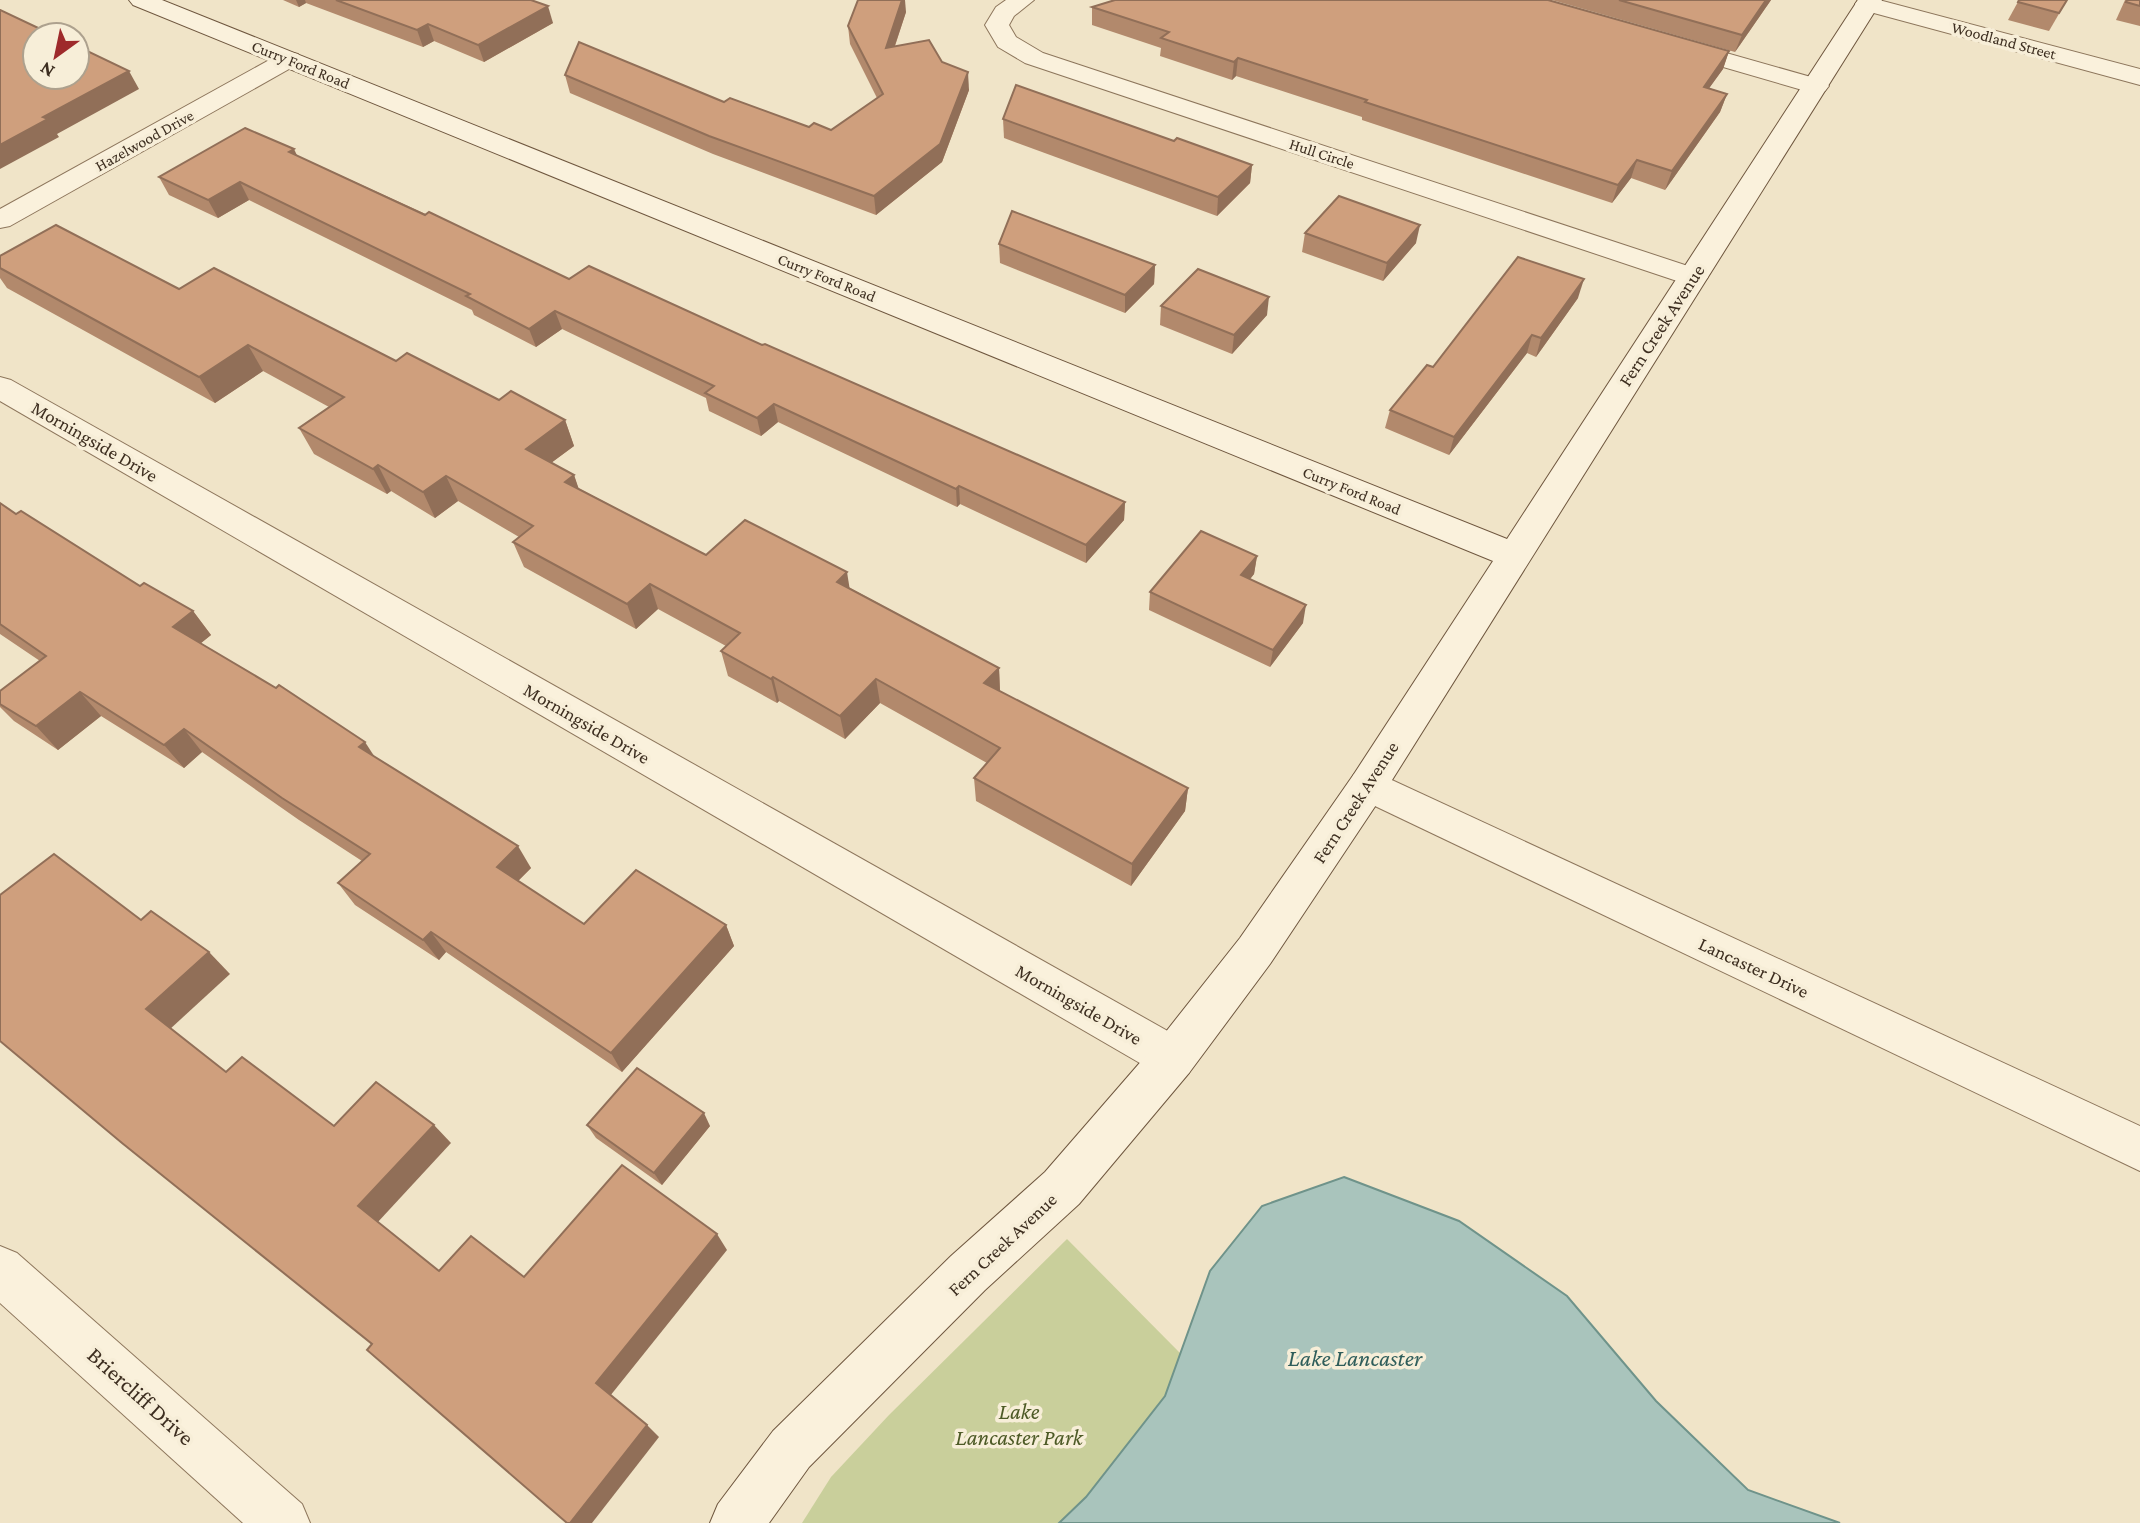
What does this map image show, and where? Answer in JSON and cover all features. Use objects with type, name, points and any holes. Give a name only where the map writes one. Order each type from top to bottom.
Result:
[{"type":"street","name":"Curry Ford Road","points":[[141,0],[1512,555]]},
{"type":"street","name":"Hull Circle","points":[[1023,0],[1004,12],[998,25],[1007,42],[1034,58],[1693,276]]},
{"type":"street","name":"Fern Creek Avenue","points":[[737,1523],[792,1450],[968,1273],[1062,1188],[1173,1058],[1255,951],[1368,785],[1512,555],[1869,2]]},
{"type":"street","name":"Woodland Street","points":[[1869,2],[2140,77]]},
{"type":"street","points":[[1660,41],[1816,86]]},
{"type":"street","name":"Hazelwood Drive","points":[[0,220],[289,59]]},
{"type":"street","name":"Morningside Drive","points":[[0,387],[1173,1058]]},
{"type":"street","name":"Lancaster Drive","points":[[1368,785],[2140,1149]]},
{"type":"street","name":"Briercliff Drive","points":[[0,1270],[281,1523]]},
{"type":"green space","name":"Lake Lancaster Park","points":[[1067,1239],[1181,1354],[1165,1396],[1086,1497],[1059,1523],[802,1523],[831,1477],[889,1415]]},
{"type":"water","name":"Lake Lancaster","points":[[1344,1177],[1459,1221],[1567,1296],[1656,1401],[1748,1490],[1840,1523],[1059,1523],[1086,1497],[1165,1396],[1210,1271],[1262,1206]]},
{"type":"building","points":[[336,0],[531,0],[548,6],[478,45],[428,24],[417,30]]},
{"type":"building","points":[[858,0],[902,0],[886,48],[929,40],[942,62],[968,72],[940,144],[874,196],[709,136],[565,75],[579,42],[724,102],[730,98],[809,127],[814,123],[831,130],[883,94],[848,26]]},
{"type":"building","points":[[1115,0],[1548,0],[1729,51],[1704,87],[1727,94],[1672,171],[1637,160],[1618,185],[1238,58],[1234,62],[1161,38],[1169,32],[1092,7]]},
{"type":"building","points":[[1619,0],[1766,0],[1742,35]]},
{"type":"building","points":[[2067,0],[2059,13],[2018,2]]},
{"type":"building","points":[[2140,0],[2140,6],[2126,2]]},
{"type":"building","points":[[0,10],[23,21],[21,21],[21,91],[91,91],[91,53],[129,71],[43,117],[48,119],[0,145]]},
{"type":"building","points":[[1016,85],[1174,141],[1177,138],[1252,165],[1218,197],[1003,119]]},
{"type":"building","points":[[245,128],[294,149],[289,152],[425,215],[429,212],[569,279],[589,266],[762,345],[765,344],[1125,502],[1086,545],[959,486],[956,489],[774,404],[757,418],[705,393],[714,386],[555,311],[529,329],[466,296],[470,294],[240,182],[208,200],[159,177]]},
{"type":"building","points":[[1339,196],[1420,225],[1387,263],[1305,233]]},
{"type":"building","points":[[1012,211],[1155,265],[1125,295],[999,244]]},
{"type":"building","points":[[56,225],[179,289],[214,268],[396,361],[407,353],[499,400],[511,391],[565,420],[526,449],[574,475],[565,482],[706,555],[745,520],[847,572],[837,582],[999,668],[984,683],[1188,788],[1132,864],[974,778],[1000,748],[876,679],[840,716],[773,677],[771,679],[721,651],[740,633],[650,584],[627,604],[513,542],[533,526],[446,476],[423,492],[378,465],[373,469],[299,428],[344,397],[248,345],[199,377],[0,268],[0,256]]},
{"type":"building","points":[[1518,257],[1584,279],[1541,338],[1532,335],[1454,437],[1390,410],[1427,365],[1433,367]]},
{"type":"building","points":[[1198,269],[1269,297],[1234,335],[1161,306]]},
{"type":"building","points":[[0,503],[16,514],[21,511],[140,586],[144,583],[193,611],[173,627],[276,688],[279,685],[365,742],[359,747],[518,846],[497,867],[584,924],[636,870],[726,925],[611,1053],[431,932],[423,940],[338,883],[370,854],[282,798],[184,729],[164,745],[80,692],[36,726],[0,704],[0,691],[46,656],[0,624]]},
{"type":"building","points":[[1201,531],[1257,556],[1241,575],[1306,605],[1273,650],[1150,592]]},
{"type":"building","points":[[54,854],[141,920],[151,911],[209,952],[146,1009],[226,1072],[242,1057],[334,1126],[376,1082],[434,1125],[358,1206],[439,1271],[471,1236],[524,1277],[622,1165],[717,1234],[596,1383],[647,1425],[570,1523],[367,1350],[372,1344],[0,1041],[0,895]]},
{"type":"building","points":[[637,1068],[704,1113],[654,1173],[587,1125]]}]
